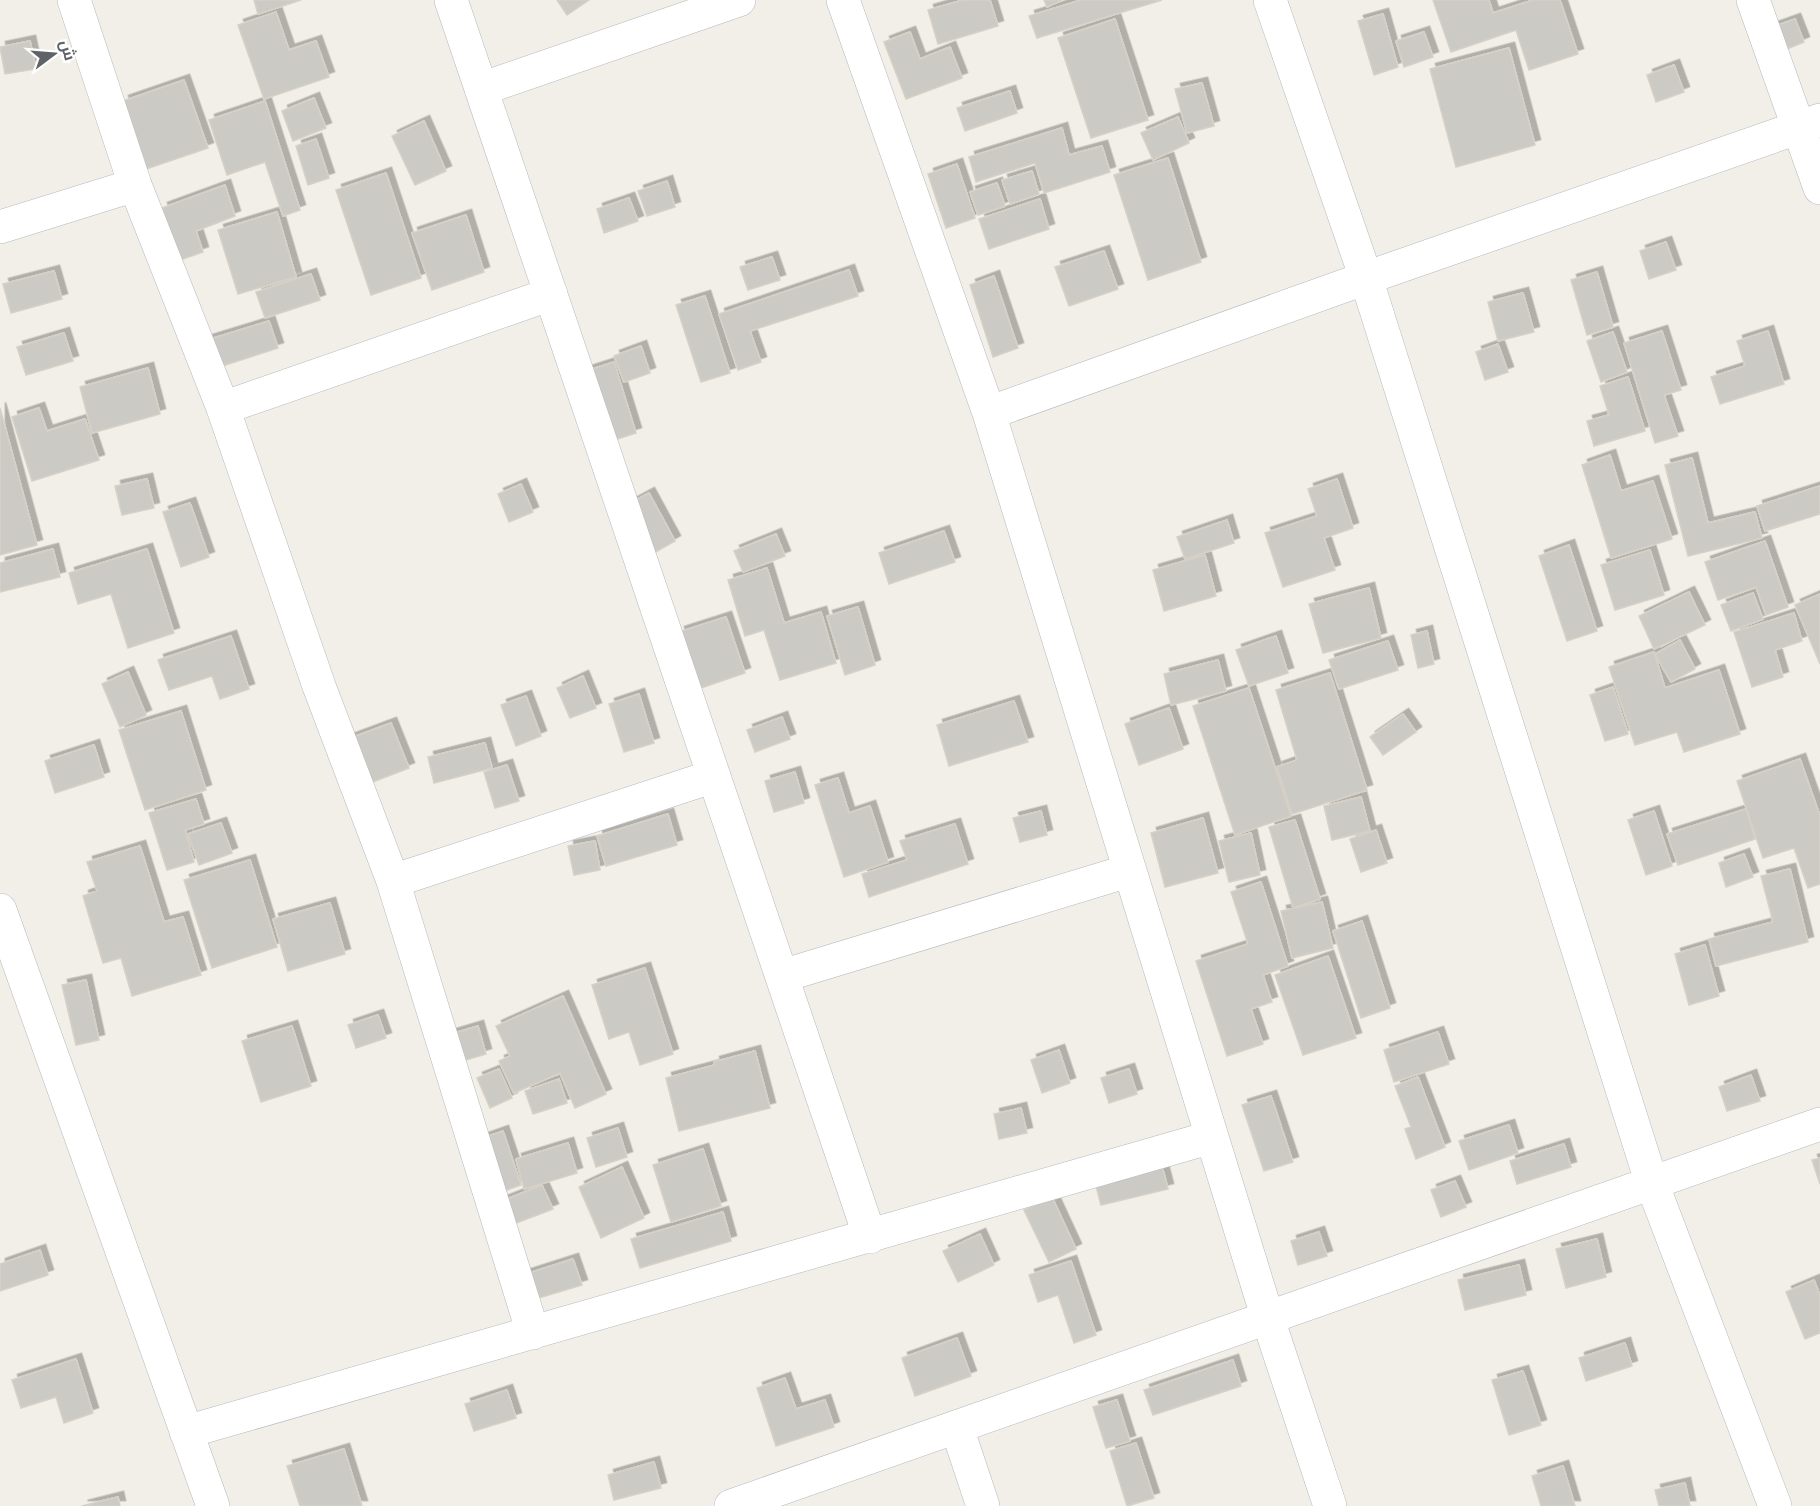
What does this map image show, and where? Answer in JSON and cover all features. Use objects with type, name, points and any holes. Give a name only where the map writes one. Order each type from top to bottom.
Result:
[{"type":"street","points":[[74,0],[135,185],[223,408],[319,686],[393,881],[533,1333]]},
{"type":"street","points":[[451,0],[870,1237]]},
{"type":"street","points":[[481,89],[739,0]]},
{"type":"street","points":[[843,0],[989,414],[1128,871],[1268,1319],[1330,1506]]},
{"type":"street","points":[[1270,0],[1366,278],[1651,1181],[1775,1506]]},
{"type":"street","points":[[1753,0],[1810,123],[1820,188]]},
{"type":"street","points":[[989,414],[1366,278],[1810,123]]},
{"type":"street","points":[[0,227],[135,185]]},
{"type":"street","points":[[223,408],[550,294]]},
{"type":"street","points":[[393,881],[714,776]]},
{"type":"street","points":[[782,976],[1128,871]]},
{"type":"street","points":[[0,910],[213,1506]]},
{"type":"street","points":[[731,1506],[1268,1319],[1651,1181],[1820,1124]]},
{"type":"street","points":[[186,1432],[1212,1137]]},
{"type":"street","points":[[957,1428],[983,1506]]},
{"type":"building","points":[[254,0],[301,0],[258,14]]},
{"type":"building","points":[[557,0],[589,0],[567,15]]},
{"type":"building","points":[[963,0],[990,0],[998,26],[938,44],[928,10]]},
{"type":"building","points":[[1044,0],[1062,0],[1047,7]]},
{"type":"building","points":[[1081,0],[1162,0],[1037,38],[1029,16]]},
{"type":"building","points":[[1433,0],[1489,0],[1493,13],[1533,0],[1560,0],[1578,54],[1529,70],[1516,30],[1451,52]]},
{"type":"building","points":[[276,12],[289,50],[316,41],[329,77],[264,99],[238,25]]},
{"type":"building","points":[[1383,14],[1398,67],[1374,75],[1358,21]]},
{"type":"building","points":[[1115,19],[1148,120],[1091,138],[1058,38]]},
{"type":"building","points":[[1795,19],[1804,42],[1777,53],[1767,29]]},
{"type":"building","points":[[910,32],[920,59],[950,47],[962,78],[906,99],[884,42]]},
{"type":"building","points":[[1424,32],[1433,57],[1404,67],[1396,41]]},
{"type":"building","points":[[30,41],[36,69],[5,74],[0,47]]},
{"type":"building","points":[[1509,48],[1535,145],[1456,167],[1430,69]]},
{"type":"building","points":[[1674,65],[1684,92],[1656,102],[1647,75]]},
{"type":"building","points":[[184,80],[208,148],[146,169],[123,101]]},
{"type":"building","points":[[1202,83],[1214,126],[1187,133],[1175,89]]},
{"type":"building","points":[[1010,91],[1017,113],[965,131],[957,108]]},
{"type":"building","points":[[314,98],[326,128],[293,141],[282,111]]},
{"type":"building","points":[[265,101],[300,210],[283,216],[265,162],[227,175],[209,120]]},
{"type":"building","points":[[1178,117],[1189,143],[1153,160],[1141,133]]},
{"type":"building","points":[[424,121],[446,171],[415,185],[392,136]]},
{"type":"building","points":[[1062,128],[1069,155],[1102,146],[1110,172],[1044,193],[1035,163],[976,182],[969,157]]},
{"type":"building","points":[[316,139],[329,178],[308,185],[296,146]]},
{"type":"building","points":[[1168,158],[1201,262],[1148,280],[1114,175]]},
{"type":"building","points":[[957,164],[975,218],[946,228],[928,174]]},
{"type":"building","points":[[1032,171],[1039,194],[1010,204],[1002,180]]},
{"type":"building","points":[[386,173],[421,278],[371,295],[336,190]]},
{"type":"building","points":[[667,181],[675,207],[647,216],[638,191]]},
{"type":"building","points":[[997,183],[1005,206],[978,215],[970,192]]},
{"type":"building","points":[[225,185],[235,216],[196,231],[203,252],[180,260],[162,208]]},
{"type":"building","points":[[629,198],[638,221],[604,233],[597,209]]},
{"type":"building","points":[[1040,199],[1049,229],[989,249],[979,219]]},
{"type":"building","points":[[277,212],[296,277],[238,294],[218,230]]},
{"type":"building","points":[[466,215],[484,272],[432,290],[412,233]]},
{"type":"building","points":[[1666,242],[1676,270],[1649,279],[1640,251]]},
{"type":"building","points":[[1104,251],[1118,289],[1069,306],[1055,267]]},
{"type":"building","points":[[772,257],[780,280],[748,290],[740,267]]},
{"type":"building","points":[[849,270],[858,296],[750,331],[761,362],[738,370],[719,314]]},
{"type":"building","points":[[54,271],[62,299],[11,313],[3,284]]},
{"type":"building","points":[[1597,272],[1613,327],[1587,335],[1571,280]]},
{"type":"building","points":[[311,274],[320,300],[265,318],[256,292]]},
{"type":"building","points":[[994,276],[1018,348],[993,357],[970,285]]},
{"type":"building","points":[[1523,293],[1534,332],[1498,341],[1488,302]]},
{"type":"building","points":[[705,296],[730,373],[701,382],[676,305]]},
{"type":"building","points":[[269,321],[278,348],[216,368],[207,340]]},
{"type":"building","points":[[1662,331],[1681,390],[1664,395],[1678,436],[1655,443],[1624,343]]},
{"type":"building","points":[[1768,331],[1784,384],[1720,404],[1711,377],[1745,366],[1737,341]]},
{"type":"building","points":[[1613,332],[1627,372],[1601,382],[1587,341]]},
{"type":"building","points":[[64,333],[73,361],[26,375],[17,347]]},
{"type":"building","points":[[1498,344],[1508,372],[1485,380],[1476,352]]},
{"type":"building","points":[[641,346],[650,373],[624,382],[614,356]]},
{"type":"building","points":[[614,362],[636,433],[605,443],[583,372]]},
{"type":"building","points":[[148,368],[160,414],[92,433],[80,387]]},
{"type":"building","points":[[1628,377],[1645,431],[1594,446],[1587,421],[1609,415],[1600,386]]},
{"type":"building","points":[[0,408],[37,545],[0,555]]},
{"type":"building","points":[[39,408],[47,431],[85,419],[99,460],[32,481],[12,417]]},
{"type":"building","points":[[1610,455],[1621,491],[1653,481],[1672,539],[1611,558],[1582,465]]},
{"type":"building","points":[[1692,458],[1708,523],[1755,512],[1762,538],[1688,556],[1665,465]]},
{"type":"building","points":[[147,479],[154,508],[122,515],[115,486]]},
{"type":"building","points":[[1337,479],[1353,528],[1324,538],[1335,570],[1283,587],[1265,533],[1317,516],[1308,489]]},
{"type":"building","points":[[521,484],[533,512],[509,522],[498,494]]},
{"type":"building","points":[[1820,486],[1820,514],[1765,531],[1757,506]]},
{"type":"building","points":[[649,493],[675,541],[647,557],[621,508]]},
{"type":"building","points":[[190,503],[209,557],[181,567],[163,512]]},
{"type":"building","points":[[1227,520],[1234,543],[1185,559],[1177,537]]},
{"type":"building","points":[[944,531],[955,562],[889,584],[879,553]]},
{"type":"building","points":[[776,534],[785,556],[743,572],[734,551]]},
{"type":"building","points":[[1765,541],[1788,607],[1766,615],[1756,587],[1718,600],[1705,562]]},
{"type":"building","points":[[1569,545],[1597,631],[1567,641],[1539,556]]},
{"type":"building","points":[[53,549],[60,577],[0,592],[0,563]]},
{"type":"building","points":[[147,549],[174,633],[128,648],[111,594],[78,604],[69,573]]},
{"type":"building","points":[[1650,550],[1664,595],[1615,610],[1601,565]]},
{"type":"building","points":[[1205,555],[1216,596],[1164,611],[1153,570]]},
{"type":"building","points":[[767,568],[784,623],[821,612],[836,663],[780,680],[764,630],[745,636],[728,580]]},
{"type":"building","points":[[1369,588],[1381,638],[1323,653],[1309,604]]},
{"type":"building","points":[[1689,592],[1705,625],[1654,649],[1639,616]]},
{"type":"building","points":[[1753,593],[1763,619],[1731,631],[1721,605]]},
{"type":"building","points":[[1820,594],[1820,664],[1795,605]]},
{"type":"building","points":[[858,607],[875,665],[845,675],[827,616]]},
{"type":"building","points":[[1794,613],[1802,641],[1775,650],[1783,677],[1752,687],[1734,632]]},
{"type":"building","points":[[726,617],[745,673],[698,689],[679,632]]},
{"type":"building","points":[[1427,631],[1434,664],[1418,668],[1411,635]]},
{"type":"building","points":[[231,636],[249,689],[220,699],[212,676],[169,690],[158,660]]},
{"type":"building","points":[[1276,636],[1288,673],[1249,686],[1236,650]]},
{"type":"building","points":[[1680,640],[1695,669],[1671,682],[1655,654]]},
{"type":"building","points":[[1388,641],[1398,670],[1339,689],[1329,660]]},
{"type":"building","points":[[1654,652],[1665,688],[1719,670],[1740,734],[1684,752],[1677,732],[1635,745],[1609,667]]},
{"type":"building","points":[[1218,660],[1226,691],[1171,705],[1164,674]]},
{"type":"building","points":[[128,672],[146,715],[120,727],[102,684]]},
{"type":"building","points":[[1330,673],[1367,790],[1292,814],[1277,767],[1297,760],[1276,690]]},
{"type":"building","points":[[583,676],[596,708],[570,718],[557,688]]},
{"type":"building","points":[[1613,687],[1628,734],[1605,741],[1590,695]]},
{"type":"building","points":[[1249,688],[1291,816],[1235,835],[1193,706]]},
{"type":"building","points":[[639,694],[654,743],[624,752],[609,704]]},
{"type":"building","points":[[526,696],[541,736],[516,746],[501,705]]},
{"type":"building","points":[[1014,701],[1028,742],[949,766],[937,725]]},
{"type":"building","points":[[1169,708],[1183,749],[1139,765],[1125,724]]},
{"type":"building","points":[[181,711],[206,790],[145,810],[119,730]]},
{"type":"building","points":[[1403,714],[1416,732],[1383,755],[1370,737]]},
{"type":"building","points":[[782,717],[790,739],[755,752],[747,730]]},
{"type":"building","points":[[391,723],[409,768],[365,785],[348,739]]},
{"type":"building","points":[[485,743],[492,768],[434,783],[428,757]]},
{"type":"building","points":[[94,745],[104,777],[55,793],[45,761]]},
{"type":"building","points":[[1800,759],[1820,816],[1820,884],[1808,888],[1794,848],[1763,858],[1737,781]]},
{"type":"building","points":[[507,765],[519,801],[495,808],[484,772]]},
{"type":"building","points":[[795,772],[804,803],[774,812],[765,781]]},
{"type":"building","points":[[838,778],[849,813],[870,806],[888,862],[844,877],[815,785]]},
{"type":"building","points":[[1361,797],[1370,831],[1332,840],[1324,806]]},
{"type":"building","points":[[196,799],[204,824],[185,830],[194,862],[167,870],[149,813]]},
{"type":"building","points":[[1746,809],[1755,839],[1678,865],[1667,834]]},
{"type":"building","points":[[1041,811],[1047,835],[1020,842],[1013,818]]},
{"type":"building","points":[[1654,811],[1672,866],[1646,875],[1628,820]]},
{"type":"building","points":[[668,814],[677,845],[606,866],[597,836]]},
{"type":"building","points":[[1203,818],[1218,873],[1165,887],[1151,833]]},
{"type":"building","points":[[1295,820],[1320,899],[1293,908],[1269,827]]},
{"type":"building","points":[[221,823],[232,853],[199,865],[188,834]]},
{"type":"building","points":[[955,824],[968,864],[869,897],[862,874],[907,860],[900,841]]},
{"type":"building","points":[[1376,830],[1387,863],[1361,872],[1350,839]]},
{"type":"building","points":[[1251,833],[1260,875],[1229,882],[1219,841]]},
{"type":"building","points":[[595,841],[600,870],[574,875],[568,846]]},
{"type":"building","points":[[140,846],[164,922],[183,917],[201,975],[132,996],[121,958],[103,963],[83,896],[97,891],[87,862]]},
{"type":"building","points":[[1744,854],[1753,877],[1726,887],[1719,863]]},
{"type":"building","points":[[250,860],[277,947],[212,968],[184,880]]},
{"type":"building","points":[[1790,869],[1808,942],[1716,966],[1709,939],[1773,922],[1761,876]]},
{"type":"building","points":[[1261,882],[1288,966],[1263,975],[1272,1002],[1251,1009],[1263,1044],[1227,1056],[1196,961],[1248,944],[1231,892]]},
{"type":"building","points":[[1322,902],[1333,948],[1292,958],[1281,911]]},
{"type":"building","points":[[330,903],[345,954],[288,971],[273,919]]},
{"type":"building","points":[[1362,921],[1390,1008],[1361,1018],[1333,931]]},
{"type":"building","points":[[1705,945],[1719,996],[1689,1005],[1675,954]]},
{"type":"building","points":[[1328,956],[1356,1038],[1303,1055],[1275,975]]},
{"type":"building","points":[[645,968],[673,1054],[640,1065],[629,1032],[609,1039],[592,985]]},
{"type":"building","points":[[86,980],[99,1040],[76,1045],[62,985]]},
{"type":"building","points":[[563,996],[606,1094],[575,1108],[560,1073],[514,1093],[499,1061],[510,1056],[496,1026]]},
{"type":"building","points":[[378,1015],[386,1038],[356,1048],[348,1025]]},
{"type":"building","points":[[292,1026],[311,1086],[261,1102],[242,1041]]},
{"type":"building","points":[[478,1026],[486,1054],[439,1068],[431,1040]]},
{"type":"building","points":[[1438,1032],[1449,1064],[1394,1082],[1384,1050]]},
{"type":"building","points":[[1059,1050],[1070,1083],[1042,1093],[1031,1060]]},
{"type":"building","points":[[755,1051],[770,1108],[679,1131],[666,1078]]},
{"type":"building","points":[[499,1069],[512,1098],[490,1108],[477,1078]]},
{"type":"building","points":[[1129,1069],[1137,1094],[1109,1103],[1101,1078]]},
{"type":"building","points":[[1751,1075],[1760,1101],[1727,1111],[1719,1087]]},
{"type":"building","points":[[1418,1077],[1445,1147],[1416,1159],[1405,1129],[1411,1127],[1395,1086]]},
{"type":"building","points":[[559,1079],[567,1103],[533,1114],[525,1091]]},
{"type":"building","points":[[1271,1096],[1293,1162],[1264,1171],[1242,1105]]},
{"type":"building","points":[[1021,1108],[1027,1133],[999,1139],[994,1114]]},
{"type":"building","points":[[1509,1125],[1518,1153],[1469,1170],[1459,1141]]},
{"type":"building","points":[[618,1128],[627,1157],[596,1167],[587,1138]]},
{"type":"building","points":[[503,1131],[521,1185],[490,1196],[472,1142]]},
{"type":"building","points":[[568,1143],[577,1173],[524,1189],[516,1159]]},
{"type":"building","points":[[1564,1144],[1571,1167],[1517,1184],[1510,1161]]},
{"type":"building","points":[[703,1149],[721,1206],[671,1222],[653,1165]]},
{"type":"building","points":[[1820,1158],[1820,1184],[1812,1160]]},
{"type":"building","points":[[1162,1166],[1168,1189],[1101,1205],[1095,1182]]},
{"type":"building","points":[[622,1167],[644,1218],[601,1238],[579,1187]]},
{"type":"building","points":[[1455,1181],[1466,1207],[1441,1217],[1431,1190]]},
{"type":"building","points":[[542,1185],[553,1209],[511,1225],[502,1201]]},
{"type":"building","points":[[1052,1197],[1076,1249],[1049,1262],[1024,1210]]},
{"type":"building","points":[[723,1212],[731,1241],[640,1268],[631,1239]]},
{"type":"building","points":[[1319,1232],[1327,1256],[1298,1265],[1291,1241]]},
{"type":"building","points":[[980,1234],[994,1265],[958,1282],[943,1251]]},
{"type":"building","points":[[1597,1239],[1606,1277],[1566,1288],[1556,1249]]},
{"type":"building","points":[[40,1250],[48,1275],[0,1291],[0,1264]]},
{"type":"building","points":[[573,1259],[582,1285],[532,1300],[523,1275]]},
{"type":"building","points":[[1071,1261],[1096,1335],[1074,1343],[1058,1295],[1038,1302],[1029,1275]]},
{"type":"building","points":[[1519,1265],[1526,1295],[1465,1310],[1458,1280]]},
{"type":"building","points":[[1814,1280],[1820,1296],[1820,1333],[1805,1339],[1786,1292]]},
{"type":"building","points":[[957,1338],[971,1376],[915,1396],[902,1358]]},
{"type":"building","points":[[1625,1343],[1632,1366],[1586,1381],[1579,1358]]},
{"type":"building","points":[[76,1359],[93,1413],[64,1423],[56,1397],[21,1408],[12,1380]]},
{"type":"building","points":[[1233,1360],[1241,1386],[1153,1415],[1144,1390]]},
{"type":"building","points":[[1523,1371],[1541,1425],[1509,1435],[1492,1380]]},
{"type":"building","points":[[785,1378],[796,1409],[825,1400],[834,1427],[776,1446],[757,1388]]},
{"type":"building","points":[[507,1390],[516,1418],[474,1431],[465,1404]]},
{"type":"building","points":[[1117,1400],[1130,1441],[1106,1448],[1093,1407]]},
{"type":"building","points":[[1136,1443],[1154,1498],[1127,1506],[1110,1451]]},
{"type":"building","points":[[344,1449],[362,1506],[300,1506],[287,1466]]},
{"type":"building","points":[[654,1462],[661,1488],[614,1500],[608,1475]]},
{"type":"building","points":[[1563,1466],[1575,1506],[1541,1506],[1532,1476]]},
{"type":"building","points":[[1685,1483],[1690,1506],[1659,1506],[1655,1490]]},
{"type":"building","points":[[118,1497],[120,1506],[82,1506]]}]
